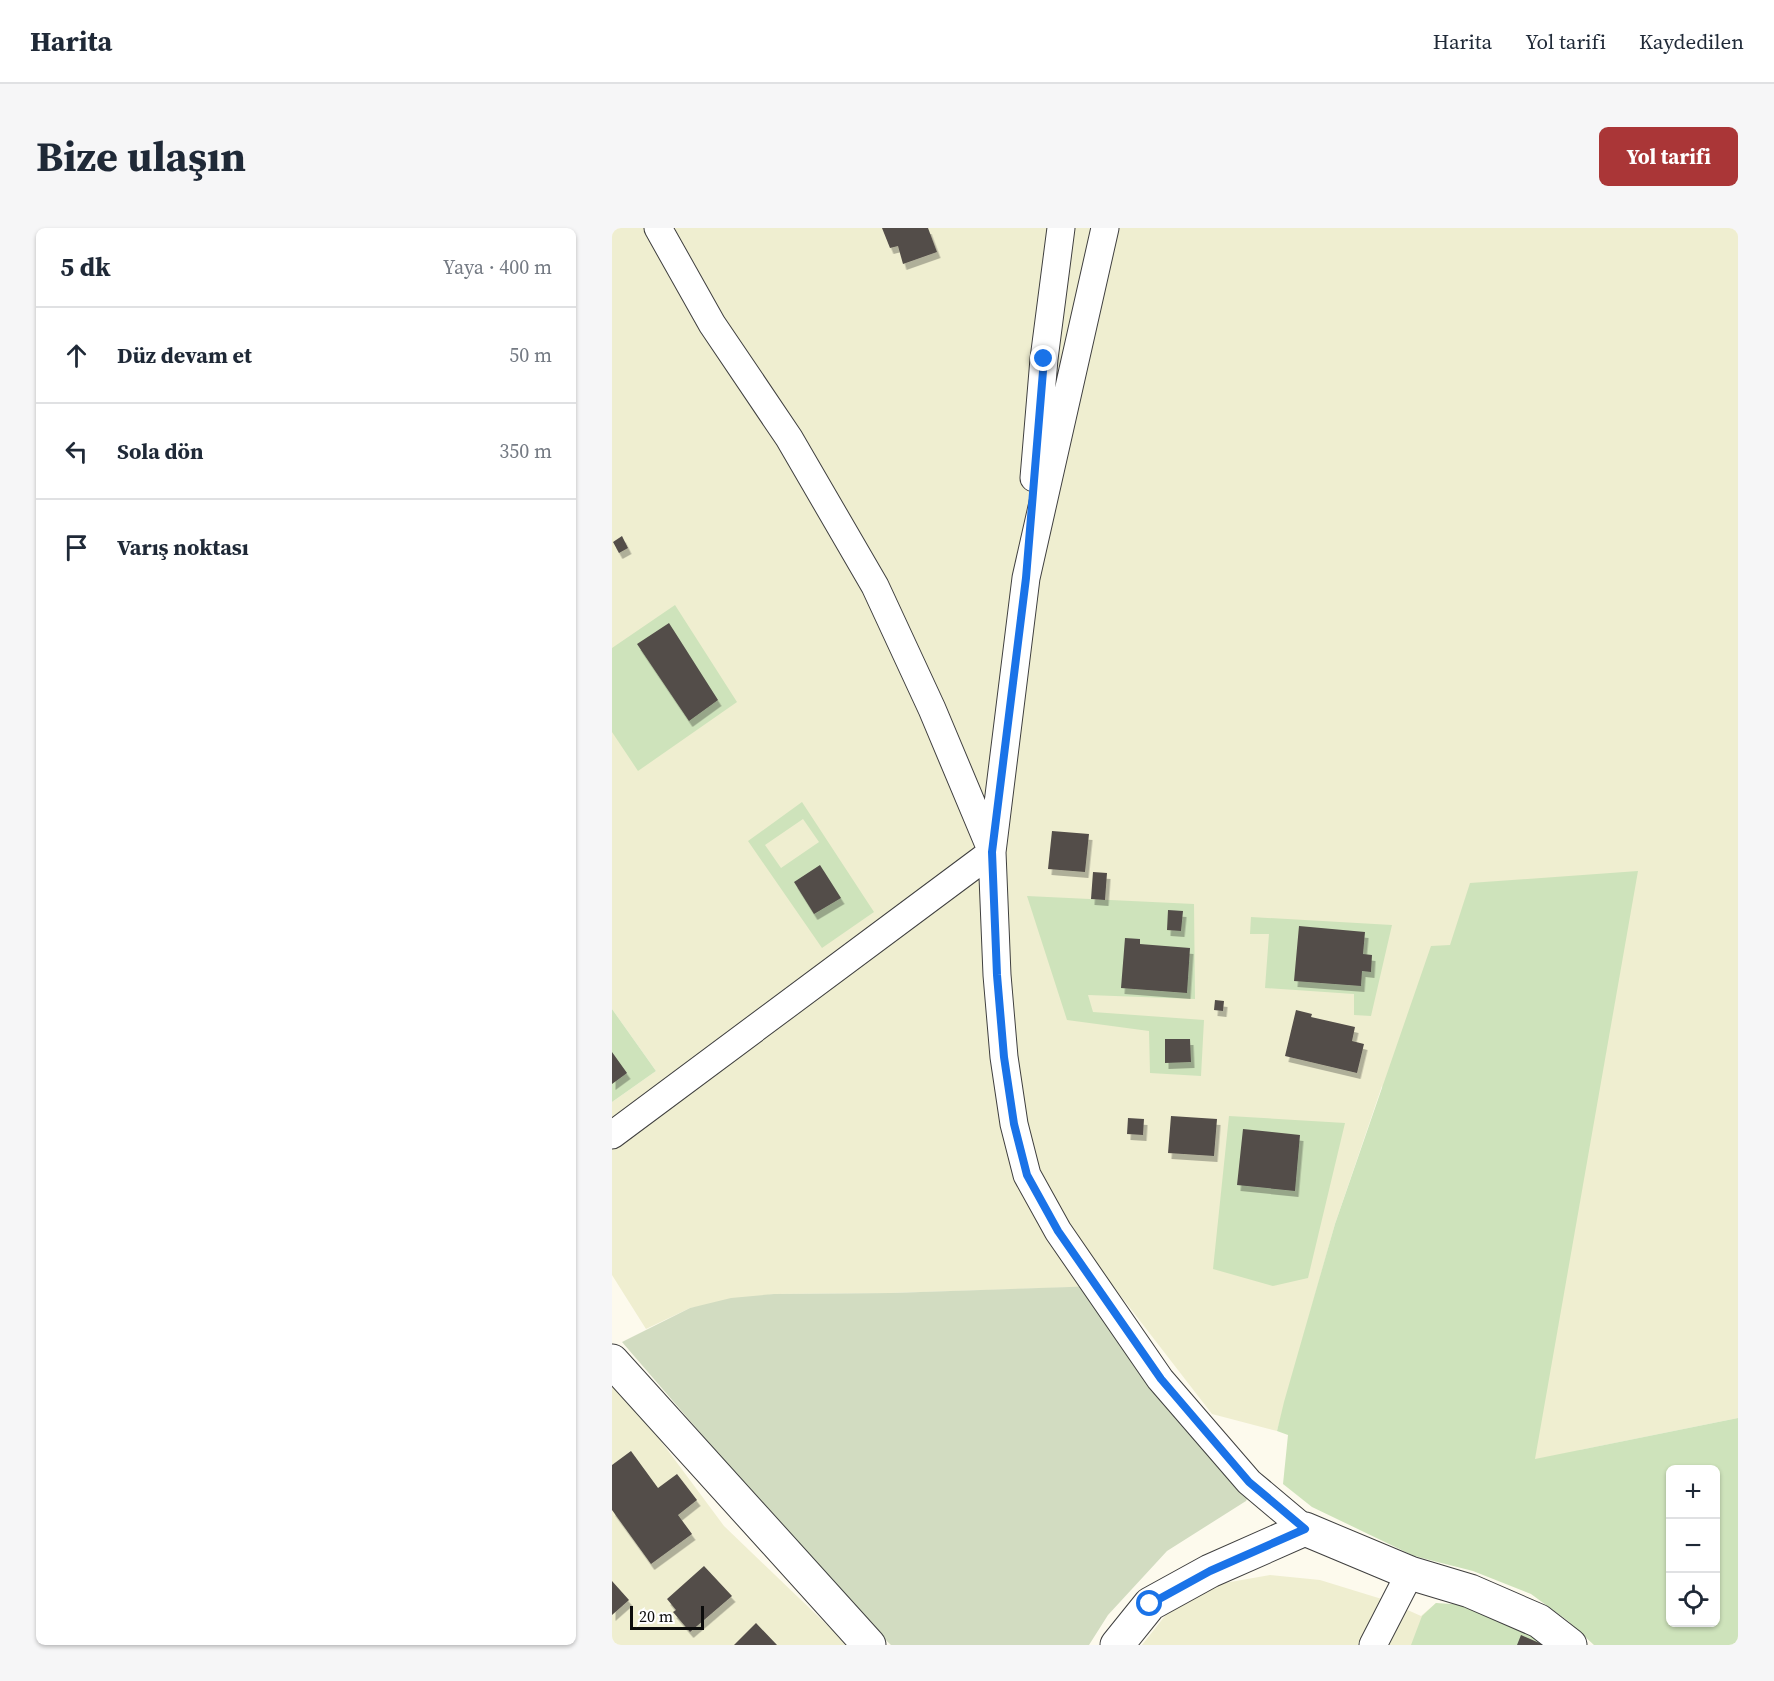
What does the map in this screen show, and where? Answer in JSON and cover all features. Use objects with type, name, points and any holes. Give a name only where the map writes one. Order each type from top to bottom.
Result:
[{"type":"street","points":[[658,228],[712,324],[789,438],[875,586],[932,709],[992,852]]},
{"type":"street","points":[[1061,228],[1044,359],[1026,578],[992,852],[997,975],[1004,1057],[1014,1124],[1027,1175],[1058,1231],[1161,1379],[1249,1482],[1305,1529],[1410,1573],[1470,1592],[1539,1621],[1570,1645]]},
{"type":"street","points":[[1026,578],[1105,228]]},
{"type":"street","points":[[612,1135],[992,852]]},
{"type":"street","points":[[612,1361],[869,1645]]},
{"type":"street","points":[[1117,1645],[1150,1604],[1210,1571],[1305,1529]]},
{"type":"street","points":[[1373,1645],[1410,1573]]},
{"type":"green space","points":[[612,228],[1738,228],[1738,1418],[1580,1450],[1556,1612],[1382,1086],[1335,1224],[1277,1431],[1212,1414],[1113,1286],[774,1294],[690,1308],[646,1329],[612,1275],[612,1102],[656,1071],[612,1009]]},
{"type":"green space","points":[[675,605],[737,702],[638,771],[612,732],[612,648]]},
{"type":"green space","points":[[802,802],[874,912],[822,948],[748,841]],"holes":[[[803,819],[819,842],[781,868],[765,845]]]},
{"type":"green space","points":[[1638,871],[1535,1459],[1738,1418],[1738,1645],[1594,1645],[1568,1621],[1531,1594],[1473,1571],[1414,1556],[1312,1507],[1283,1484],[1288,1435],[1277,1431],[1335,1224],[1431,946],[1450,945],[1470,883]]},
{"type":"green space","points":[[1027,896],[1194,904],[1195,999],[1088,995],[1093,1012],[1204,1020],[1201,1076],[1150,1073],[1149,1031],[1067,1020]]},
{"type":"green space","points":[[1251,917],[1392,925],[1371,1016],[1354,1015],[1354,994],[1265,988],[1269,934],[1250,934]]},
{"type":"green space","points":[[612,1009],[656,1071],[612,1102]]},
{"type":"green space","points":[[1229,1116],[1345,1123],[1308,1278],[1273,1286],[1213,1269]]},
{"type":"green space","points":[[1100,1286],[1255,1482],[1246,1501],[1167,1551],[1108,1615],[1089,1645],[891,1645],[848,1604],[622,1342],[690,1308],[731,1298],[774,1294],[891,1293]]},
{"type":"green space","points":[[612,1381],[646,1421],[724,1526],[848,1645],[612,1645]]},
{"type":"green space","points":[[1270,1575],[1320,1580],[1385,1600],[1421,1616],[1436,1603],[1561,1645],[1142,1645],[1179,1598],[1219,1584]]},
{"type":"green space","points":[[1436,1603],[1468,1605],[1561,1645],[1411,1645],[1422,1616]]},
{"type":"building","points":[[882,228],[928,228],[937,252],[903,264],[898,246],[890,248]]},
{"type":"building","points":[[622,536],[628,548],[619,553],[613,542]]},
{"type":"building","points":[[669,623],[718,700],[689,721],[637,644]]},
{"type":"building","points":[[1052,831],[1089,834],[1085,872],[1048,869]]},
{"type":"building","points":[[820,865],[841,898],[814,914],[794,882]]},
{"type":"building","points":[[1093,872],[1107,873],[1105,900],[1091,899]]},
{"type":"building","points":[[1168,910],[1183,911],[1181,931],[1167,930]]},
{"type":"building","points":[[1299,926],[1365,932],[1363,954],[1372,955],[1371,972],[1362,971],[1361,986],[1294,981]]},
{"type":"building","points":[[1125,938],[1140,939],[1140,944],[1190,948],[1187,993],[1121,988]]},
{"type":"building","points":[[1215,1000],[1224,1001],[1223,1011],[1214,1010]]},
{"type":"building","points":[[1296,1010],[1312,1014],[1311,1017],[1355,1027],[1352,1041],[1364,1044],[1357,1073],[1285,1056]]},
{"type":"building","points":[[1165,1039],[1190,1039],[1191,1062],[1165,1063]]},
{"type":"building","points":[[612,1052],[627,1073],[612,1084]]},
{"type":"building","points":[[1171,1116],[1217,1119],[1214,1156],[1168,1153]]},
{"type":"building","points":[[1128,1118],[1144,1119],[1143,1135],[1127,1134]]},
{"type":"building","points":[[1243,1129],[1300,1135],[1295,1191],[1237,1185]]},
{"type":"building","points":[[631,1451],[658,1488],[677,1474],[697,1500],[678,1515],[692,1534],[651,1564],[612,1510],[612,1465]]},
{"type":"building","points":[[704,1566],[732,1596],[690,1632],[673,1612],[676,1610],[667,1599]]},
{"type":"building","points":[[612,1581],[629,1600],[612,1615]]},
{"type":"building","points":[[756,1623],[777,1645],[734,1645]]},
{"type":"building","points":[[1521,1635],[1544,1645],[1517,1645]]},
{"type":"route","points":[[1044,359],[1026,578],[992,852],[997,975],[1004,1057],[1014,1124],[1027,1175],[1058,1231],[1112,1311],[1161,1379],[1249,1482],[1305,1529],[1210,1571],[1150,1604]]}]
